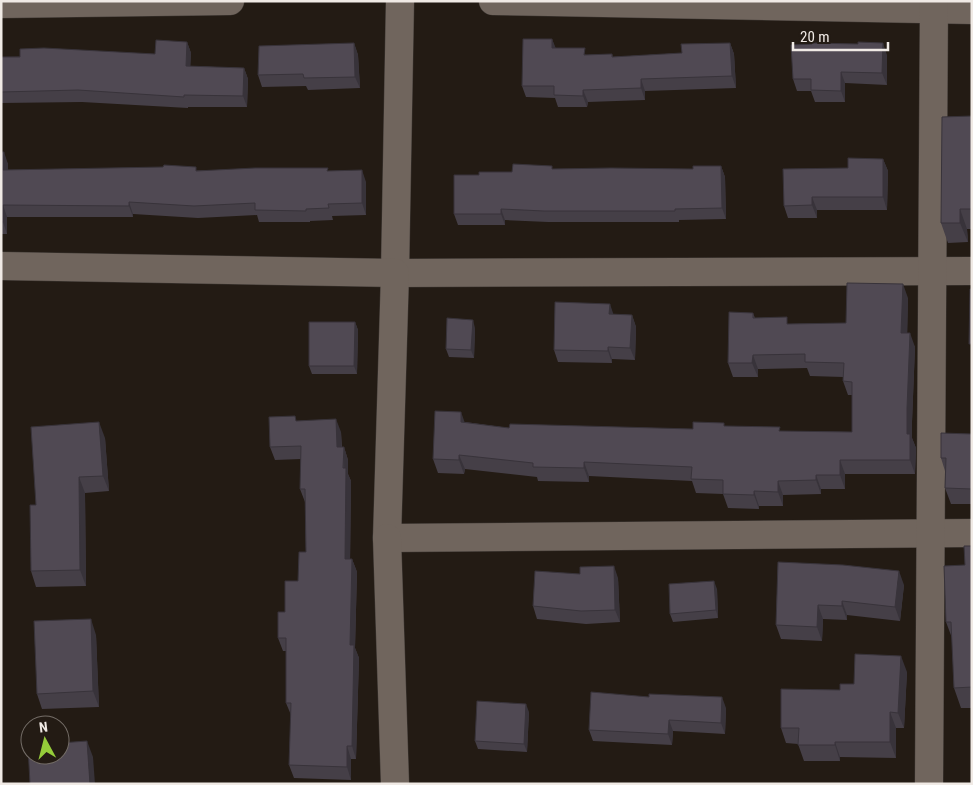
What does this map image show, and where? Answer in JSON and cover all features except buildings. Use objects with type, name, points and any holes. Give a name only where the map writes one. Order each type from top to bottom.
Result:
[{"type":"street","points":[[1,4],[230,1]]},
{"type":"street","points":[[394,784],[387,538],[395,273],[400,1]]},
{"type":"street","points":[[493,1],[934,6],[972,10]]},
{"type":"street","points":[[929,784],[934,6]]},
{"type":"street","points":[[1,266],[395,273],[972,271]]},
{"type":"street","points":[[387,538],[972,533]]}]
